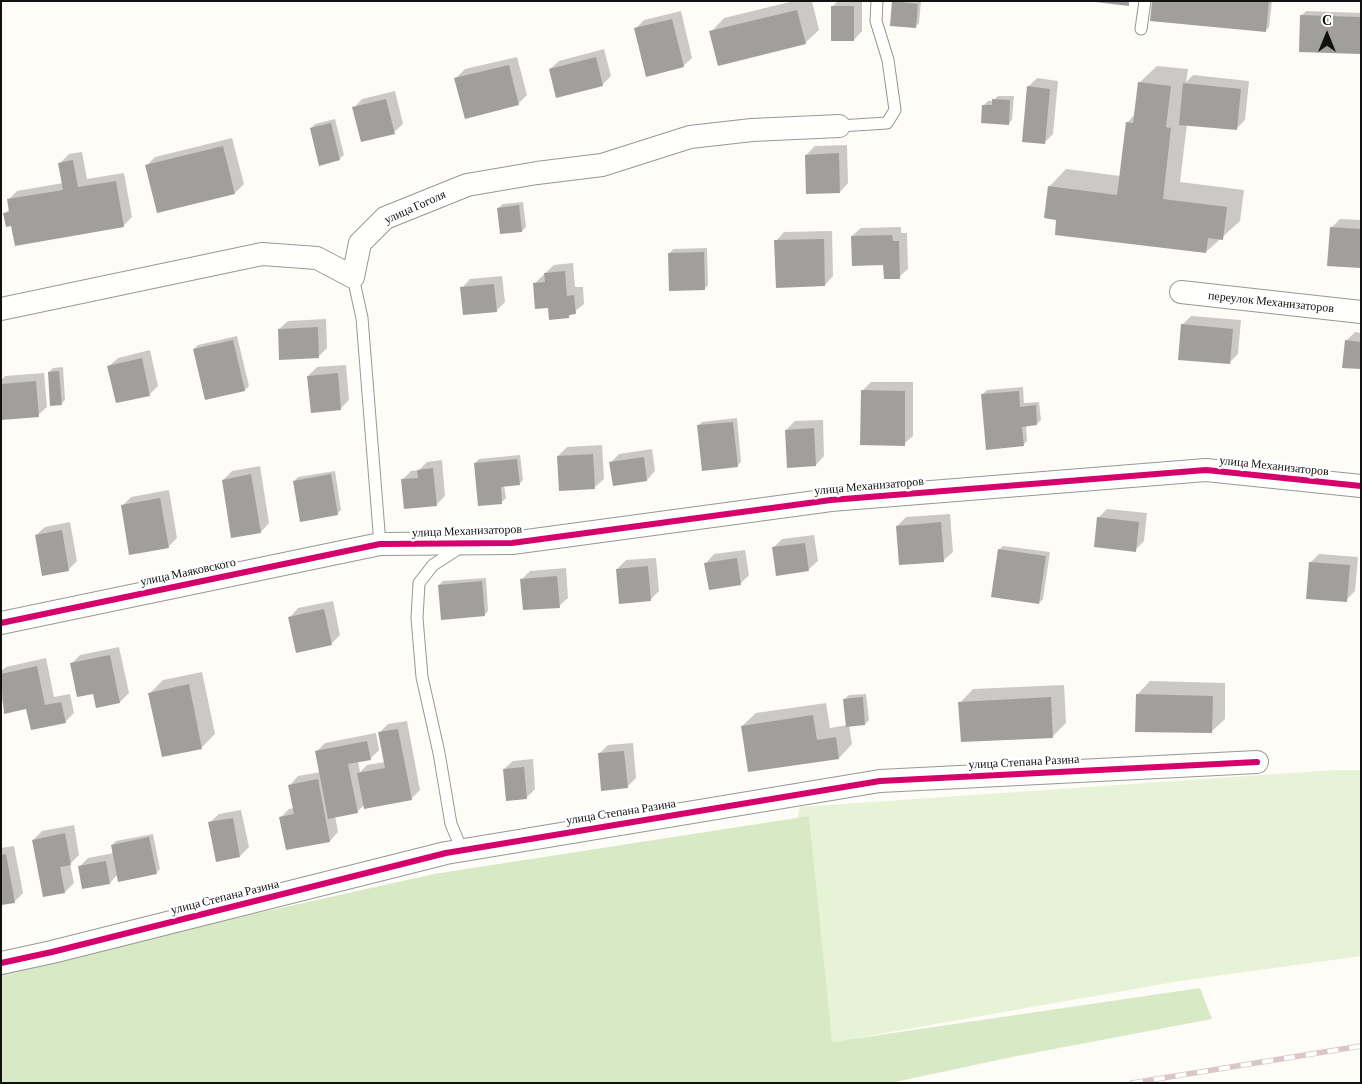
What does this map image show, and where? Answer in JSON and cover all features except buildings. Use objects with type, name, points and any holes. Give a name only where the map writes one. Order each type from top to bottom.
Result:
[{"type":"street","name":"улица Гоголя","points":[[353,277],[360,243],[385,218],[467,185],[537,173],[602,165],[690,137],[752,130],[839,126]]},
{"type":"street","points":[[1,309],[262,254],[317,258],[353,277]]},
{"type":"street","name":"переулок Механизаторов","points":[[1181,292],[1361,312]]},
{"type":"street","name":"улица Механизаторов","points":[[380,544],[512,543],[831,500],[1206,470],[1361,486]]},
{"type":"street","name":"улица Маяковского","points":[[1,624],[380,544]]},
{"type":"street","name":"улица Степана Разина","points":[[1,962],[71,947],[462,850],[880,781],[1256,762]]},
{"type":"lane","points":[[839,126],[887,124],[895,110],[888,60],[876,22],[877,1]]},
{"type":"lane","points":[[1141,29],[1145,1]]},
{"type":"lane","points":[[353,277],[362,318],[372,476],[380,544]]},
{"type":"lane","points":[[462,850],[451,824],[440,753],[422,677],[417,618],[419,583],[433,565],[465,543]]},
{"type":"green space","points":[[1334,770],[1361,770],[1361,956],[1180,981],[811,1046],[794,832],[800,807]]},
{"type":"green space","points":[[809,816],[832,1042],[1200,988],[1212,1019],[1017,1056],[890,1083],[1,1083],[1,970],[434,874]]},
{"type":"railway","points":[[1132,1083],[1361,1046]]},
{"type":"cycle path","points":[[1,623],[380,544],[512,543],[831,500],[1206,470],[1361,486]]},
{"type":"cycle path","points":[[1,963],[52,952],[446,853],[880,781],[1257,762]]}]
